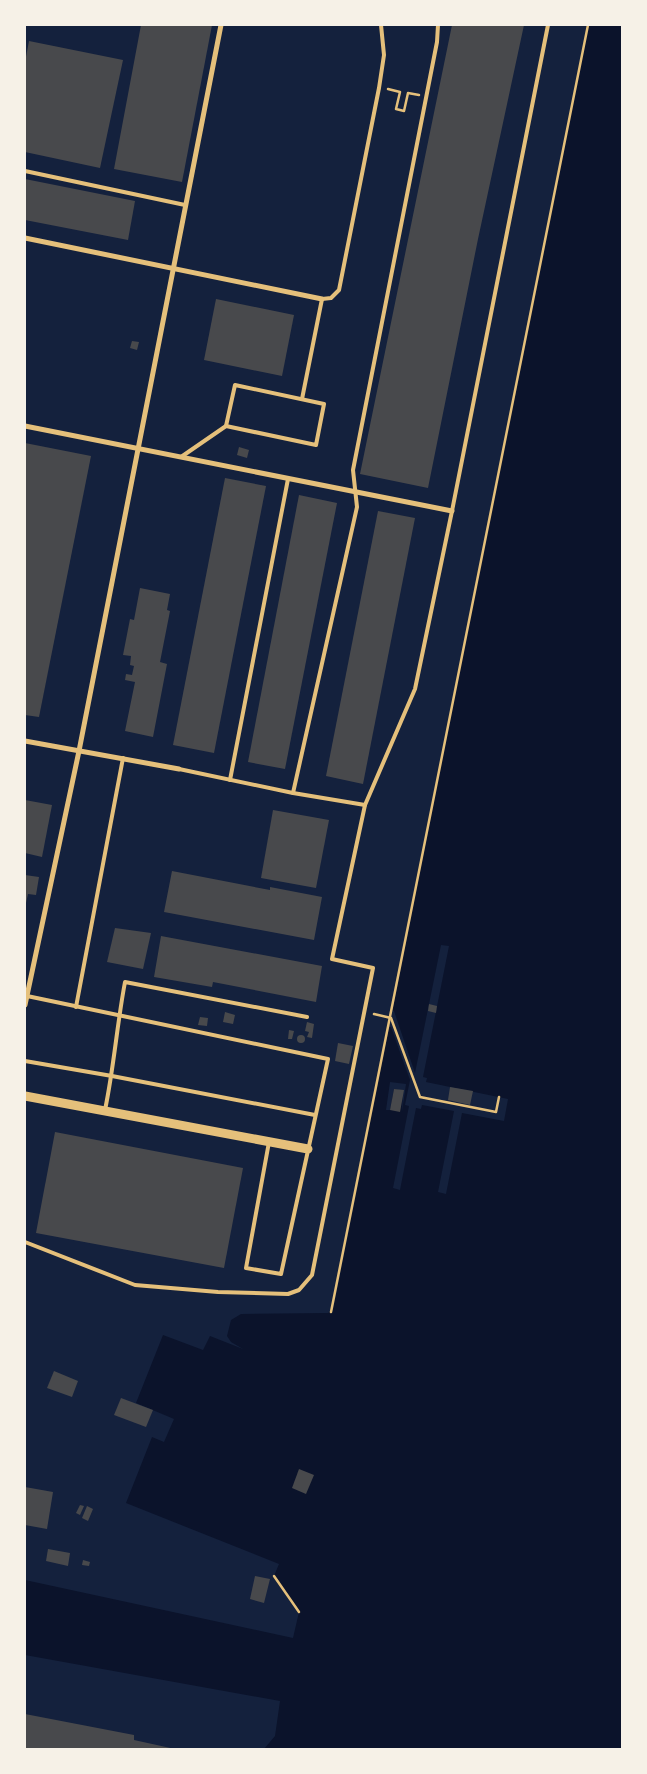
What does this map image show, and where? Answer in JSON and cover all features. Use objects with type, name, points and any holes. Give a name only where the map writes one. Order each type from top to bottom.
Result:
[{"type":"street","points":[[25,1005],[79,751],[136,448],[221,25]]},
{"type":"street","points":[[25,238],[322,299]]},
{"type":"street","points":[[25,426],[452,511]]},
{"type":"street","points":[[25,741],[180,769]]},
{"type":"street","points":[[25,1096],[308,1149]]},
{"type":"lane","points":[[302,399],[322,299],[331,298],[339,290],[379,88],[384,55],[381,25]]},
{"type":"lane","points":[[293,793],[357,507],[353,470],[439,35],[438,25]]},
{"type":"lane","points":[[25,1242],[135,1285],[218,1292],[288,1294],[299,1290],[312,1275],[373,968],[332,959],[365,805],[415,690],[548,25]]},
{"type":"lane","points":[[25,171],[185,205]]},
{"type":"lane","points":[[181,457],[226,426],[235,385],[324,404],[316,445],[226,426]]},
{"type":"lane","points":[[230,780],[288,479]]},
{"type":"lane","points":[[76,1007],[123,758]]},
{"type":"lane","points":[[180,769],[293,793],[365,805]]},
{"type":"lane","points":[[104,1110],[112,1076],[118,1016],[125,982],[307,1017]]},
{"type":"lane","points":[[27,996],[328,1059],[280,1274],[246,1268],[269,1142]]},
{"type":"lane","points":[[25,1062],[112,1076],[315,1116]]},
{"type":"path","points":[[332,1312],[588,25]]},
{"type":"path","points":[[379,88],[426,97]]},
{"type":"path","points":[[400,92],[396,109],[404,111],[408,93]]},
{"type":"path","points":[[384,1017],[390,1017]]},
{"type":"path","points":[[390,1017],[420,1097],[496,1112],[499,1097]]},
{"type":"path","points":[[274,1576],[299,1612]]},
{"type":"water","points":[[588,25],[622,25],[622,1749],[264,1749],[275,1736],[280,1701],[25,1655],[25,1580],[293,1638],[299,1612],[274,1576],[279,1564],[126,1503],[152,1437],[164,1442],[174,1419],[136,1403],[163,1335],[203,1350],[210,1336],[243,1349],[231,1342],[227,1336],[231,1320],[241,1314],[328,1313],[333,1310]]},
{"type":"pier","points":[[441,945],[449,946],[423,1077],[427,1078],[426,1082],[508,1099],[504,1121],[462,1113],[446,1194],[438,1192],[454,1111],[422,1105],[421,1109],[416,1108],[400,1190],[393,1188],[409,1106],[405,1105],[410,1080],[391,1027],[388,1027],[391,1010],[394,1011],[415,1073]]},
{"type":"pier","points":[[390,1082],[406,1084],[402,1112],[403,1091],[394,1089],[390,1110],[386,1110]]},
{"type":"building","points":[[141,25],[212,25],[182,182],[114,169]]},
{"type":"building","points":[[452,25],[524,25],[478,239],[428,488],[360,474]]},
{"type":"building","points":[[29,41],[123,60],[100,168],[25,152],[25,62]]},
{"type":"building","points":[[25,179],[135,201],[128,240],[25,220]]},
{"type":"building","points":[[216,299],[294,315],[282,376],[204,360]]},
{"type":"building","points":[[132,341],[139,342],[137,350],[130,348]]},
{"type":"building","points":[[25,443],[91,456],[39,717],[25,715]]},
{"type":"building","points":[[239,447],[249,450],[247,458],[237,455]]},
{"type":"building","points":[[225,478],[266,486],[214,753],[173,745]]},
{"type":"building","points":[[299,495],[337,503],[285,769],[248,762]]},
{"type":"building","points":[[378,511],[415,518],[363,784],[326,776]]},
{"type":"building","points":[[140,588],[170,594],[167,610],[170,611],[160,662],[167,664],[153,737],[125,731],[135,682],[125,680],[126,674],[132,675],[134,666],[130,665],[131,656],[123,655],[130,619],[134,620]]},
{"type":"building","points":[[25,800],[52,805],[42,857],[25,853]]},
{"type":"building","points":[[273,810],[329,820],[316,888],[261,878]]},
{"type":"building","points":[[172,871],[270,890],[270,887],[322,897],[314,940],[164,912]]},
{"type":"building","points":[[25,875],[39,877],[36,895],[28,894],[26,903]]},
{"type":"building","points":[[115,928],[151,933],[143,969],[107,962]]},
{"type":"building","points":[[161,936],[322,966],[316,1002],[213,982],[212,987],[154,977]]},
{"type":"building","points":[[429,1004],[437,1006],[436,1013],[428,1011]]},
{"type":"building","points":[[225,1012],[235,1015],[233,1024],[223,1022]]},
{"type":"building","points":[[200,1017],[208,1018],[207,1026],[198,1025]]},
{"type":"building","points":[[307,1022],[314,1024],[312,1038],[307,1037],[309,1032],[305,1031]]},
{"type":"building","points":[[289,1030],[294,1031],[292,1039],[288,1039]]},
{"type":"building","points":[[301,1035],[305,1039],[301,1043],[297,1039]]},
{"type":"building","points":[[338,1043],[353,1046],[349,1064],[335,1061]]},
{"type":"building","points":[[450,1087],[473,1091],[470,1105],[448,1100]]},
{"type":"building","points":[[394,1089],[404,1090],[400,1112],[390,1110]]},
{"type":"building","points":[[55,1132],[243,1168],[224,1268],[36,1233]]},
{"type":"building","points":[[54,1371],[78,1381],[72,1397],[47,1388]]},
{"type":"building","points":[[121,1398],[153,1410],[146,1427],[114,1415]]},
{"type":"building","points":[[299,1469],[314,1475],[306,1494],[292,1488]]},
{"type":"building","points":[[25,1487],[53,1492],[47,1529],[25,1525]]},
{"type":"building","points":[[80,1505],[84,1506],[80,1515],[76,1513]]},
{"type":"building","points":[[87,1506],[93,1509],[88,1521],[82,1518]]},
{"type":"building","points":[[48,1549],[70,1553],[68,1566],[46,1561]]},
{"type":"building","points":[[83,1560],[90,1562],[89,1566],[82,1565]]},
{"type":"building","points":[[255,1576],[270,1579],[264,1603],[250,1599]]},
{"type":"building","points":[[25,1714],[134,1735],[134,1740],[175,1749],[25,1749]]}]
